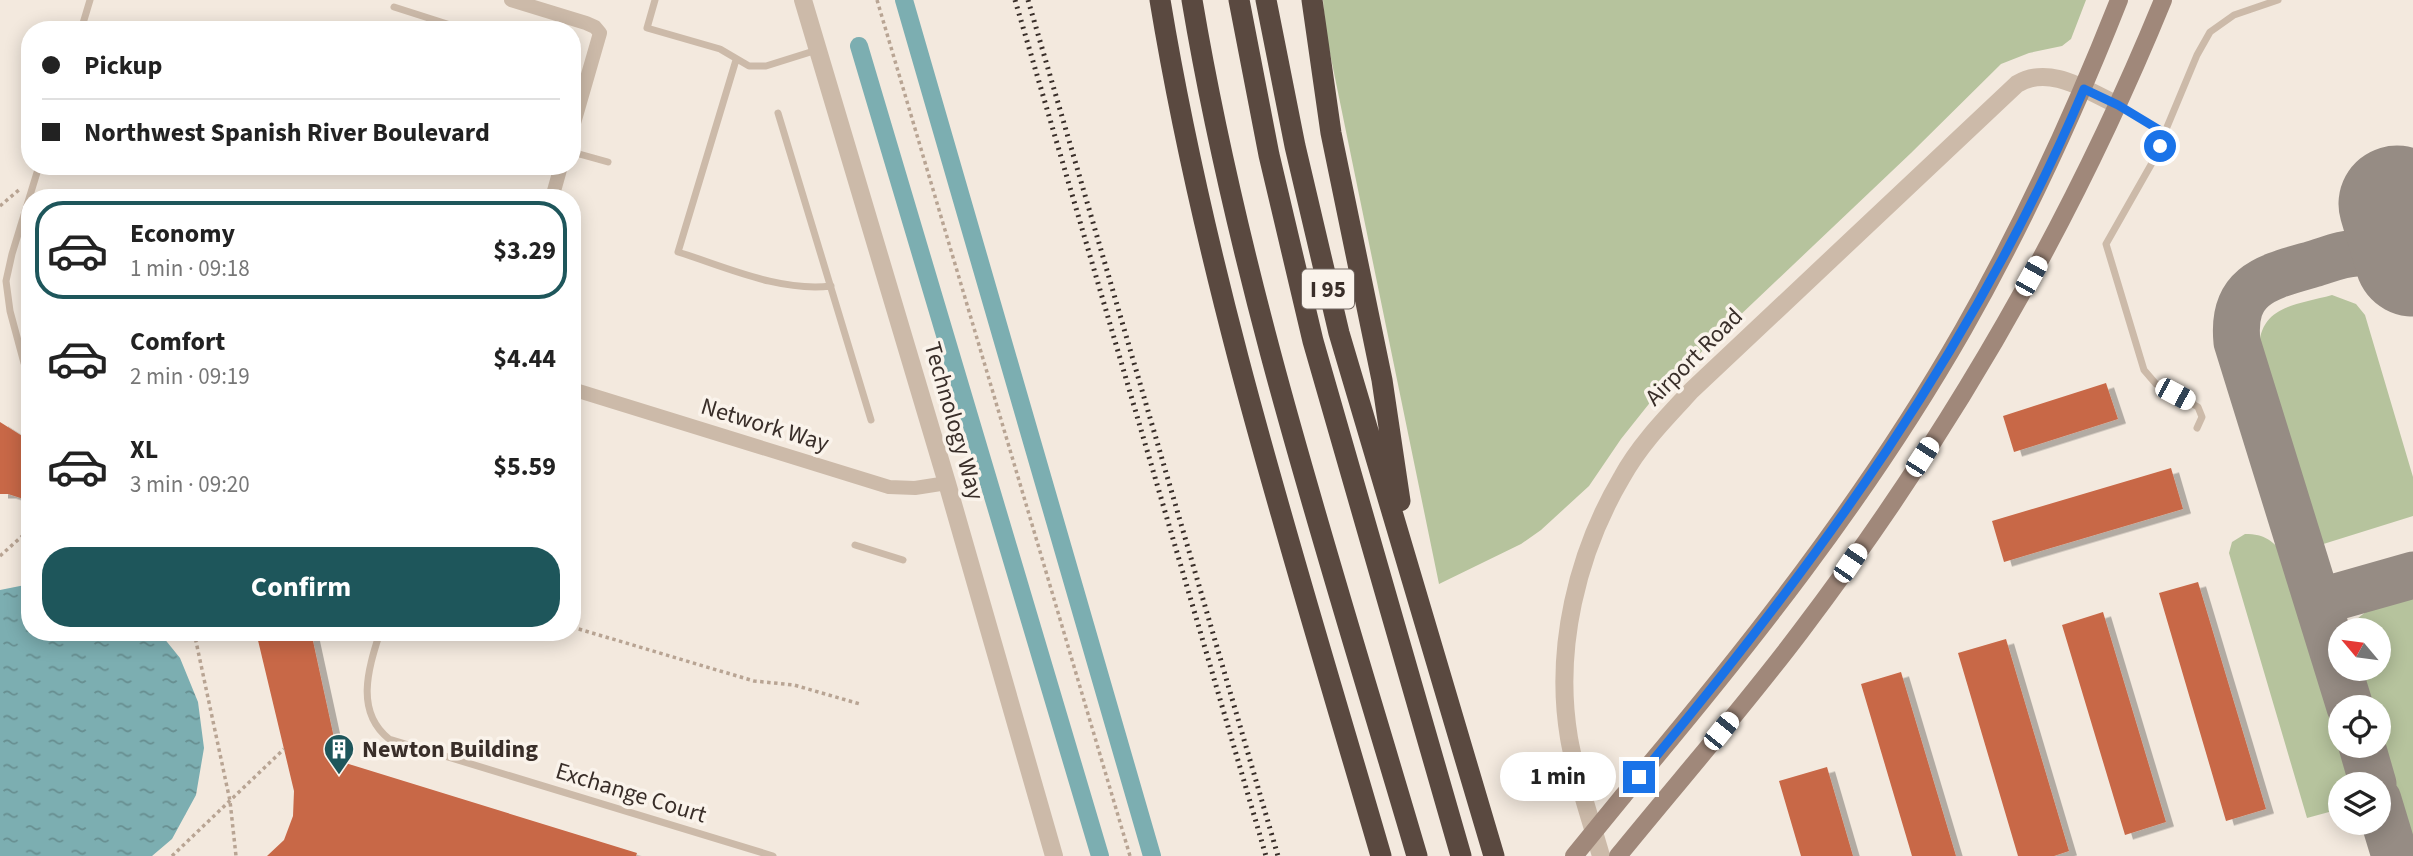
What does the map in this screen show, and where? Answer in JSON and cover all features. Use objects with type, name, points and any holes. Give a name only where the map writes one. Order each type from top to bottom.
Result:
[{"type":"highway","points":[[1160,0],[1197,190],[1218,278],[1251,404],[1381,856]]},
{"type":"highway","points":[[1192,0],[1220,145],[1264,330],[1417,856]]},
{"type":"highway","points":[[1239,0],[1269,155],[1310,329],[1461,856]]},
{"type":"highway","name":"I 95","points":[[1266,0],[1294,146],[1323,271],[1356,394],[1494,856]]},
{"type":"highway","points":[[1312,0],[1331,133],[1382,380],[1410,572]]},
{"type":"main road","points":[[1574,856],[1785,597],[1887,452],[1961,333],[1989,282],[2049,165],[2084,89],[2119,0]]},
{"type":"main road","points":[[1618,856],[1801,631],[1946,421],[2035,269],[2118,105],[2163,0]]},
{"type":"street","points":[[511,0],[579,21]]},
{"type":"street","name":"Technology Way","points":[[803,0],[947,483],[1054,856]]},
{"type":"street","points":[[581,21],[599,30],[600,41],[581,101]]},
{"type":"street","name":"Airport Road","points":[[1601,856],[1569,736],[1565,694],[1566,659],[1570,617],[1589,547],[1604,509],[1623,474],[1654,431],[1692,390],[2017,84],[2044,76],[2060,79],[2118,105]]},
{"type":"street","name":"Network Way","points":[[581,392],[889,486],[915,488],[947,483]]},
{"type":"lane","points":[[84,21],[90,0]]},
{"type":"lane","points":[[655,0],[648,29],[720,49],[749,66],[757,67],[819,50]]},
{"type":"lane","points":[[2197,428],[2202,417],[2198,407],[2156,384],[2144,370],[2106,244],[2166,134],[2197,55],[2210,32],[2234,15],[2278,0]]},
{"type":"lane","points":[[394,7],[438,21]]},
{"type":"lane","points":[[736,60],[678,252],[787,286],[831,286]]},
{"type":"lane","points":[[2118,105],[2166,134]]},
{"type":"lane","points":[[778,113],[871,420]]},
{"type":"lane","points":[[581,154],[608,162]]},
{"type":"lane","points":[[21,225],[6,281],[10,311],[21,352]]},
{"type":"lane","points":[[855,545],[903,560]]},
{"type":"lane","name":"Exchange Court","points":[[377,641],[368,671],[367,701],[374,723],[388,739],[773,856]]},
{"type":"path","points":[[877,0],[1130,856]]},
{"type":"path","points":[[0,556],[21,537]]},
{"type":"path","points":[[581,629],[754,681],[794,685],[860,704]]},
{"type":"path","points":[[196,641],[230,801],[236,856]]},
{"type":"path","points":[[172,856],[284,749]]},
{"type":"green space","points":[[1323,0],[2086,0],[2071,39],[2062,46],[2029,53],[2001,64],[1656,395],[1589,486],[1541,530],[1521,544],[1439,584],[1326,34]]},
{"type":"green space","points":[[2332,295],[2356,304],[2365,315],[2413,477],[2413,516],[2317,546],[2259,350],[2265,324],[2273,315],[2282,309]]},
{"type":"green space","points":[[2245,534],[2258,535],[2277,547],[2285,557],[2328,703],[2328,758],[2344,758],[2348,772],[2328,772],[2328,812],[2307,818],[2229,553],[2232,542]]},
{"type":"green space","points":[[2413,594],[2413,856],[2409,856],[2391,796],[2391,772],[2384,772],[2380,758],[2391,758],[2391,695],[2360,695],[2356,681],[2391,681],[2391,618],[2358,618],[2385,603]]},
{"type":"water","points":[[21,586],[21,641],[166,641],[180,658],[198,702],[204,748],[196,795],[172,839],[152,856],[0,856],[0,590]]},
{"type":"building","points":[[2106,383],[2118,419],[2014,452],[2003,416]]},
{"type":"building","points":[[0,422],[21,435],[21,498],[0,494]]},
{"type":"building","points":[[2171,468],[2183,509],[2004,562],[1992,521]]},
{"type":"building","points":[[2198,582],[2266,809],[2226,821],[2159,593]]},
{"type":"building","points":[[2103,612],[2166,822],[2125,835],[2062,625]]},
{"type":"building","points":[[2006,639],[2069,851],[2054,856],[2018,856],[1958,653]]},
{"type":"building","name":"Newton Building","points":[[258,641],[313,641],[339,761],[637,853],[636,856],[267,856],[284,840],[293,816],[294,791]]},
{"type":"building","points":[[1901,672],[1956,856],[1912,856],[1861,684]]},
{"type":"building","points":[[1827,767],[1853,856],[1801,856],[1779,781]]},
{"type":"waterway","points":[[904,0],[1152,856]]},
{"type":"waterway","points":[[859,46],[1100,856]]},
{"type":"taxiway","points":[[2346,695],[2237,342],[2237,323],[2240,307],[2256,286],[2281,274],[2342,255],[2360,253],[2381,258],[2413,277]]},
{"type":"taxiway","points":[[2318,602],[2413,575]]},
{"type":"taxiway","points":[[2365,758],[2370,772]]},
{"type":"taxiway","points":[[2389,835],[2395,856]]},
{"type":"runway","points":[[2397,204],[2413,258]]},
{"type":"railway","points":[[1015,0],[1266,856]]},
{"type":"railway","points":[[1028,0],[1278,856]]},
{"type":"place","name":"Newton Building","points":[[339,776]]},
{"type":"route","points":[[1639,777],[1785,597],[1894,442],[1989,282],[2018,228],[2084,89],[2118,105],[2166,134],[2160,146]]}]
